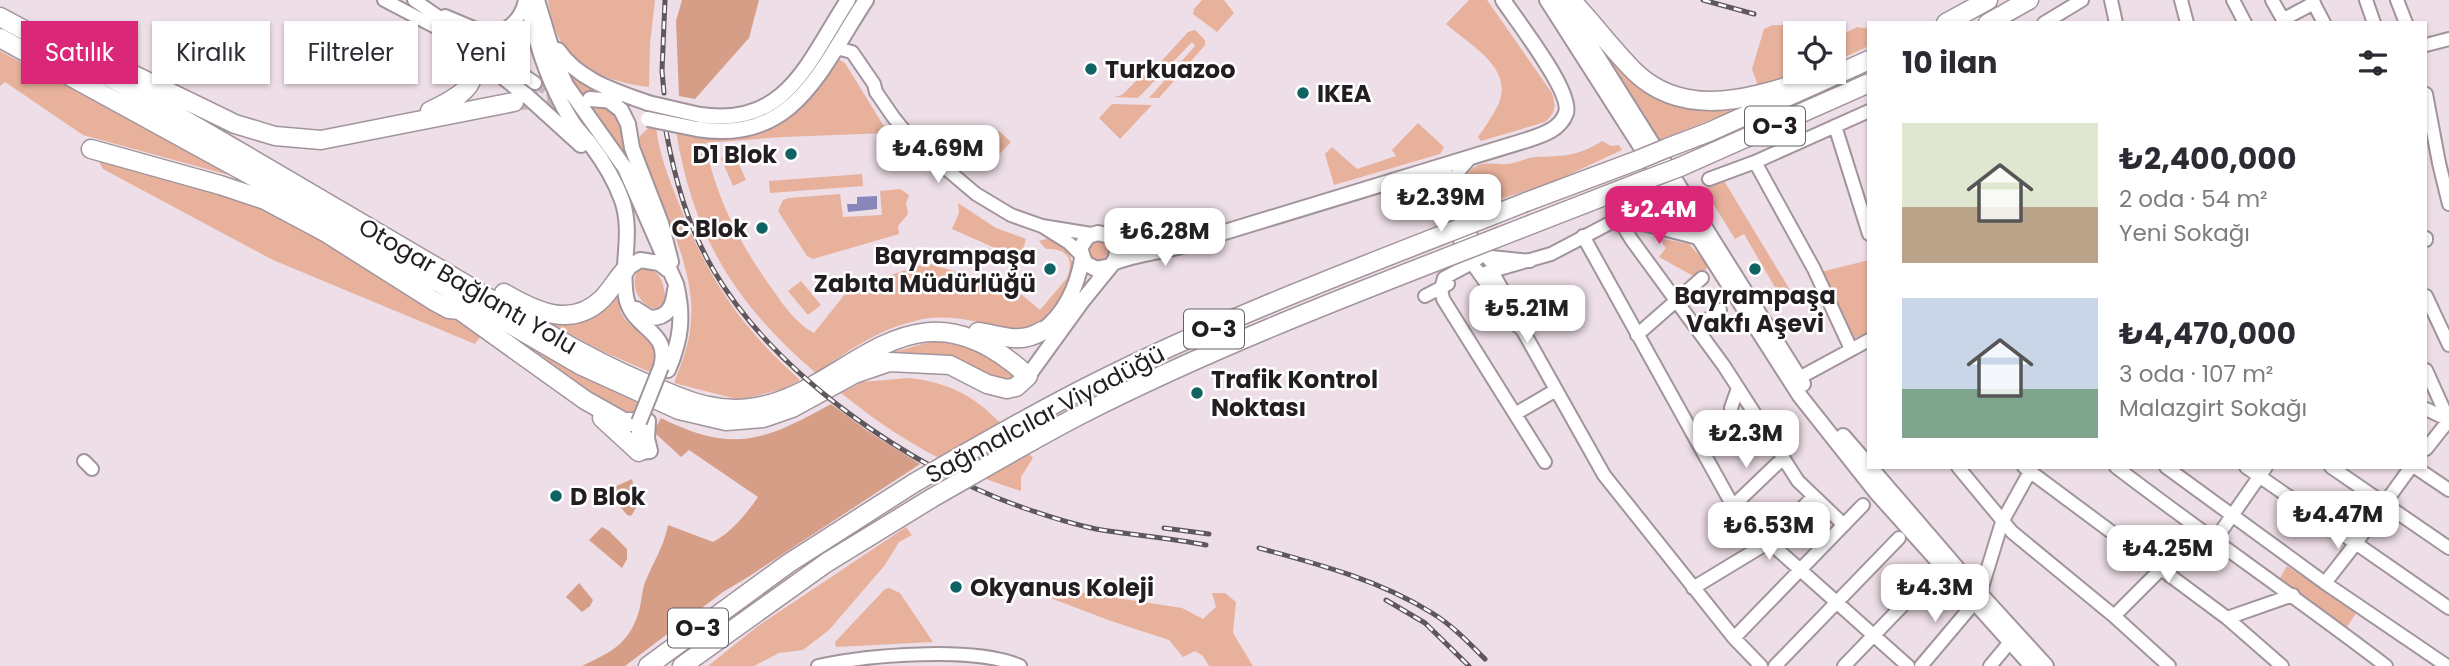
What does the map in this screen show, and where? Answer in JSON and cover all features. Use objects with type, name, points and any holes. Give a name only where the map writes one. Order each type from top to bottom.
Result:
[{"type":"highway","points":[[1571,0],[1636,73],[1662,91],[1681,99],[1705,102],[1726,100],[1793,84]]},
{"type":"highway","points":[[1950,21],[1988,0]]},
{"type":"highway","points":[[1992,21],[2029,0]]},
{"type":"highway","name":"Otogar Bağlantı Yolu","points":[[0,17],[21,28]]},
{"type":"highway","name":"Otogar Bağlantı Yolu","points":[[0,38],[316,211],[588,369],[663,404],[696,416],[726,421],[750,421],[775,415],[854,374],[882,363],[899,361],[927,366],[938,363],[950,365],[987,384],[1007,389],[1016,387],[1028,376]]},
{"type":"highway","points":[[1846,67],[1867,60]]},
{"type":"highway","name":"Sağmalcılar Viyadüğü","points":[[648,666],[789,563],[914,483],[1045,409],[1167,349],[1348,272],[1709,132],[1867,60]]},
{"type":"highway","points":[[138,76],[235,124],[275,136],[321,139],[514,102]]},
{"type":"highway","name":"Otogar Bağlantı Yolu","points":[[119,84],[572,348],[642,382],[695,403],[727,410],[757,408],[794,395],[890,343],[933,331],[961,334],[981,331],[1004,338],[1020,339],[1042,331]]},
{"type":"highway","points":[[130,84],[228,135],[538,311],[565,316],[586,310],[603,298],[626,269]]},
{"type":"highway","points":[[396,124],[451,101],[470,84]]},
{"type":"highway","name":"Sağmalcılar Viyadüğü","points":[[682,666],[826,563],[932,498],[1045,434],[1192,362],[1305,314],[1679,167],[1867,84]]},
{"type":"highway","points":[[91,149],[265,200],[325,232],[434,301],[449,309],[460,310]]},
{"type":"highway","points":[[316,211],[334,228],[460,310],[585,400],[624,422],[644,422]]},
{"type":"highway","points":[[961,334],[989,345],[1028,376]]},
{"type":"highway","points":[[585,400],[639,453]]},
{"type":"main road","points":[[526,0],[537,45],[558,95],[618,191],[628,236],[627,301],[635,318],[660,341],[665,369]]},
{"type":"main road","points":[[537,0],[556,63],[571,94],[612,147],[628,174],[674,279],[672,307],[663,316],[650,318],[627,301]]},
{"type":"main road","points":[[630,143],[634,125],[641,119],[698,122],[736,117],[761,109],[777,100],[794,82],[848,0]]},
{"type":"main road","points":[[548,35],[566,63],[580,74],[722,132],[741,130],[777,117],[799,100],[866,0]]},
{"type":"main road","points":[[1082,257],[1096,269],[1139,254],[1179,248],[1553,130],[1561,122],[1567,109],[1563,89],[1503,0]]},
{"type":"main road","points":[[1546,0],[1798,378],[1867,463]]},
{"type":"main road","points":[[1562,0],[1612,78],[1698,239],[1800,396],[1876,492],[2046,666]]},
{"type":"main road","points":[[512,84],[573,136],[608,173]]},
{"type":"main road","points":[[590,99],[648,103]]},
{"type":"main road","points":[[608,100],[621,110],[628,124],[630,143],[665,236],[680,301],[681,326],[678,344],[644,422],[650,452],[639,453]]},
{"type":"main road","points":[[1028,376],[1112,265],[1117,253],[1113,237],[1091,234],[1082,243],[1079,278],[1072,294],[1042,331]]},
{"type":"main road","points":[[1114,240],[1156,243],[1202,239]]},
{"type":"main road","points":[[626,269],[640,260],[649,260],[659,263],[674,279]]},
{"type":"main road","points":[[1872,469],[2032,666]]},
{"type":"street","points":[[384,0],[432,25]]},
{"type":"street","points":[[414,0],[535,83]]},
{"type":"street","points":[[435,14],[451,17],[476,29],[498,33],[514,23],[526,0]]},
{"type":"street","points":[[2049,21],[2082,0]]},
{"type":"street","points":[[2111,0],[2116,21]]},
{"type":"street","points":[[2181,0],[2186,21]]},
{"type":"street","points":[[2233,0],[2244,21]]},
{"type":"street","points":[[2272,0],[2285,21],[2313,1],[2323,21]]},
{"type":"street","points":[[2366,0],[2373,21]]},
{"type":"street","points":[[2397,0],[2405,21]]},
{"type":"street","points":[[823,38],[876,92],[903,131],[963,185],[998,208],[1042,226],[1069,243],[1082,257]]},
{"type":"street","points":[[2427,46],[2449,39]]},
{"type":"street","points":[[2427,99],[2449,204]]},
{"type":"street","points":[[1709,179],[1755,162],[1867,112]]},
{"type":"street","points":[[1835,126],[1867,228]]},
{"type":"street","points":[[1447,190],[1471,158]]},
{"type":"street","points":[[1755,162],[1814,270],[1851,349]]},
{"type":"street","points":[[2427,169],[2439,163]]},
{"type":"street","points":[[1439,167],[1461,243],[1481,269],[1515,324],[1522,329],[1604,475],[1734,638],[1761,666]]},
{"type":"street","points":[[1409,176],[1447,190],[1473,241],[1487,257]]},
{"type":"street","points":[[1545,463],[1443,299],[1441,288],[1444,278],[1530,261],[1551,254],[1583,236],[1675,195]]},
{"type":"street","points":[[1623,219],[1698,239]]},
{"type":"street","points":[[1623,219],[1631,239],[1697,328],[1782,459],[1813,497],[1844,525]]},
{"type":"street","points":[[1042,226],[1091,234]]},
{"type":"street","points":[[1583,236],[1733,506],[1769,542],[1908,666]]},
{"type":"street","points":[[1481,269],[1477,257],[1530,261]]},
{"type":"street","points":[[1637,335],[1702,278]]},
{"type":"street","points":[[1425,296],[1441,288]]},
{"type":"street","points":[[2427,296],[2438,291]]},
{"type":"street","points":[[2427,298],[2449,345]]},
{"type":"street","points":[[1697,328],[1720,310]]},
{"type":"street","points":[[1798,378],[1867,341]]},
{"type":"street","points":[[2427,372],[2449,421]]},
{"type":"street","points":[[1732,440],[1731,408],[1738,388]]},
{"type":"street","points":[[1515,414],[1556,390]]},
{"type":"street","points":[[2427,410],[2449,421]]},
{"type":"street","points":[[2427,448],[2449,421]]},
{"type":"street","points":[[1733,506],[1782,459]]},
{"type":"street","points":[[1921,666],[1977,598],[2002,522],[2028,469],[2227,618],[2282,666]]},
{"type":"street","points":[[2119,469],[2386,666]]},
{"type":"street","points":[[2169,469],[2325,583],[2447,666]]},
{"type":"street","points":[[2334,469],[2449,548]]},
{"type":"street","points":[[2325,583],[2412,469]]},
{"type":"street","points":[[2416,469],[2449,490]]},
{"type":"street","points":[[1965,470],[2002,522],[2169,666]]},
{"type":"street","points":[[2114,616],[2161,569],[2210,537],[2232,515],[2263,472],[2356,543],[2449,608]]},
{"type":"street","points":[[1693,587],[1769,542],[1813,497]]},
{"type":"street","points":[[1734,638],[1863,505]]},
{"type":"street","points":[[1775,666],[1899,538]]},
{"type":"street","points":[[1844,666],[1933,575]]},
{"type":"street","points":[[2227,618],[2293,595]]},
{"type":"street","points":[[1990,666],[2010,642]]},
{"type":"street","points":[[818,666],[880,658],[923,661],[965,655],[1003,658],[1020,666]]},
{"type":"street","points":[[880,658],[894,666]]},
{"type":"shaded area","points":[[548,0],[655,0],[649,87],[612,79],[577,63],[557,34]]},
{"type":"shaded area","points":[[682,0],[759,0],[749,38],[695,99],[679,96],[676,21]]},
{"type":"shaded area","points":[[1202,0],[1224,0],[1234,13],[1217,32],[1193,14]]},
{"type":"shaded area","points":[[1469,0],[1487,0],[1552,93],[1554,109],[1545,122],[1481,141],[1478,137],[1496,109],[1501,95],[1501,82],[1489,60],[1446,24]]},
{"type":"shaded area","points":[[1773,25],[1783,25],[1783,80],[1763,87],[1758,86],[1752,69],[1764,29]]},
{"type":"shaded area","points":[[1857,27],[1867,29],[1867,47],[1846,57],[1846,33]]},
{"type":"shaded area","points":[[1195,30],[1205,40],[1205,45],[1159,98],[1149,98],[1195,46],[1192,42],[1138,98],[1114,97],[1122,95],[1143,74],[1147,77],[1188,32]]},
{"type":"shaded area","points":[[0,51],[21,62],[21,84],[62,84],[236,177],[83,135],[5,82],[0,86]]},
{"type":"shaded area","points":[[835,60],[845,63],[888,133],[705,143],[716,183],[731,220],[750,256],[781,302],[797,320],[814,333],[849,289],[927,263],[1016,290],[1040,310],[1067,278],[1069,271],[1069,260],[1064,252],[1046,249],[1039,241],[1053,237],[1069,254],[1073,265],[1072,277],[1061,297],[1033,327],[1015,332],[973,321],[922,319],[876,335],[816,373],[762,321],[741,294],[706,236],[684,169],[676,131],[732,137],[753,135],[770,129],[786,119],[801,104]]},
{"type":"shaded area","points":[[1613,60],[1646,90],[1664,101],[1691,108],[1734,105],[1735,110],[1657,141],[1608,63]]},
{"type":"shaded area","points":[[565,66],[609,92],[606,103],[622,117],[635,169],[563,72]]},
{"type":"shaded area","points":[[1112,104],[1152,105],[1120,139],[1099,118]]},
{"type":"shaded area","points":[[1418,123],[1444,147],[1440,154],[1334,185],[1325,154],[1332,147],[1357,169],[1396,156],[1392,150]]},
{"type":"shaded area","points":[[650,126],[656,127],[662,157],[672,185],[690,231],[714,279],[760,340],[800,380],[783,389],[740,400],[674,383],[689,336],[691,299],[681,254],[639,144],[640,136]]},
{"type":"shaded area","points":[[999,131],[1011,142],[988,166],[977,156]]},
{"type":"shaded area","points":[[1602,141],[1611,146],[1619,145],[1622,150],[1553,182],[1469,209],[1464,183],[1468,173],[1476,166],[1569,155]]},
{"type":"shaded area","points":[[734,152],[746,180],[733,186],[721,158]]},
{"type":"shaded area","points":[[98,160],[263,206],[294,221],[481,336],[475,344],[273,260],[103,169]]},
{"type":"shaded area","points":[[862,174],[863,186],[770,193],[769,181]]},
{"type":"shaded area","points":[[1723,179],[1790,290],[1780,296],[1744,234],[1735,239],[1704,189],[1713,180]]},
{"type":"shaded area","points":[[900,189],[909,195],[906,203],[908,214],[898,226],[899,234],[813,259],[807,256],[778,211],[783,200],[789,198],[840,194],[843,217],[882,215],[880,191]]},
{"type":"shaded area","points":[[958,203],[996,228],[1026,239],[1020,259],[952,229],[959,213]]},
{"type":"shaded area","points":[[1099,238],[1107,242],[1111,250],[1107,258],[1099,262],[1091,258],[1087,250],[1091,242]]},
{"type":"shaded area","points":[[1658,238],[1689,244],[1709,266],[1697,278],[1659,257],[1666,248]]},
{"type":"shaded area","points":[[1867,260],[1867,334],[1849,340],[1821,272]]},
{"type":"shaded area","points":[[641,266],[657,274],[662,282],[666,301],[660,309],[646,304],[637,293],[635,279]]},
{"type":"shaded area","points":[[801,281],[821,305],[808,315],[788,291]]},
{"type":"shaded area","points":[[621,284],[620,306],[625,319],[654,341],[658,355],[652,373],[551,324],[552,320]]},
{"type":"shaded area","points":[[473,310],[575,373],[638,403],[634,413],[623,418]]},
{"type":"shaded area","points":[[933,341],[969,346],[1017,375],[1010,384],[936,356],[913,354],[876,357]]},
{"type":"shaded area","points":[[909,378],[949,387],[965,395],[1006,428],[1033,458],[1021,477],[1021,491],[971,473],[926,451],[883,425],[841,393],[862,382]]},
{"type":"shaded area","points":[[831,404],[920,464],[723,592],[625,666],[582,666],[612,650],[632,629],[645,583],[668,525],[713,542],[744,516],[758,497],[689,450],[681,457],[656,434],[661,418],[709,436],[748,438],[786,427]]},
{"type":"shaded area","points":[[632,479],[636,500],[641,500],[631,516],[627,515],[609,493],[612,488]]},
{"type":"shaded area","points":[[602,527],[627,549],[627,559],[622,568],[589,540]]},
{"type":"shaded area","points":[[906,527],[912,535],[899,542],[885,565],[829,630],[803,650],[779,653],[754,666],[708,666],[758,626]]},
{"type":"shaded area","points":[[2287,566],[2356,613],[2345,630],[2279,580]]},
{"type":"shaded area","points":[[579,583],[593,600],[582,612],[566,597]]},
{"type":"shaded area","points":[[1026,584],[1182,608],[1203,619],[1216,607],[1212,593],[1225,593],[1236,602],[1233,633],[1253,666],[1209,666],[1203,656],[1195,651],[1183,657],[1169,640],[1024,588]]},
{"type":"shaded area","points":[[885,589],[900,593],[933,642],[836,647],[835,642]]},
{"type":"water","points":[[877,196],[877,209],[848,212],[847,204],[857,204],[857,197]]},
{"type":"tunnel","points":[[535,83],[562,97]]},
{"type":"tunnel","points":[[520,101],[565,98]]},
{"type":"railway","points":[[664,93],[662,71],[665,0]]},
{"type":"railway","points":[[1703,0],[1754,14]]},
{"type":"railway","points":[[666,131],[684,203],[714,271],[740,309],[772,346],[850,414],[936,469],[1024,508],[1096,529],[1206,545]]},
{"type":"railway","points":[[1164,528],[1209,534]]},
{"type":"railway","points":[[1259,548],[1348,574],[1412,601],[1460,634],[1485,659]]},
{"type":"railway","points":[[1386,600],[1425,623],[1469,666]]},
{"type":"place","name":"Turkuazoo","points":[[1091,69]]},
{"type":"place","name":"IKEA","points":[[1303,93]]},
{"type":"place","name":"D1 Blok","points":[[791,154]]},
{"type":"place","name":"C Blok","points":[[762,228]]},
{"type":"place","name":"Bayrampaşa Zabıta Müdürlüğü","points":[[1050,269]]},
{"type":"place","name":"Bayrampaşa Vakfı Aşevi","points":[[1755,269]]},
{"type":"place","name":"Trafik Kontrol Noktası","points":[[1197,393]]},
{"type":"place","name":"D Blok","points":[[556,496]]},
{"type":"place","name":"Okyanus Koleji","points":[[956,587]]}]
